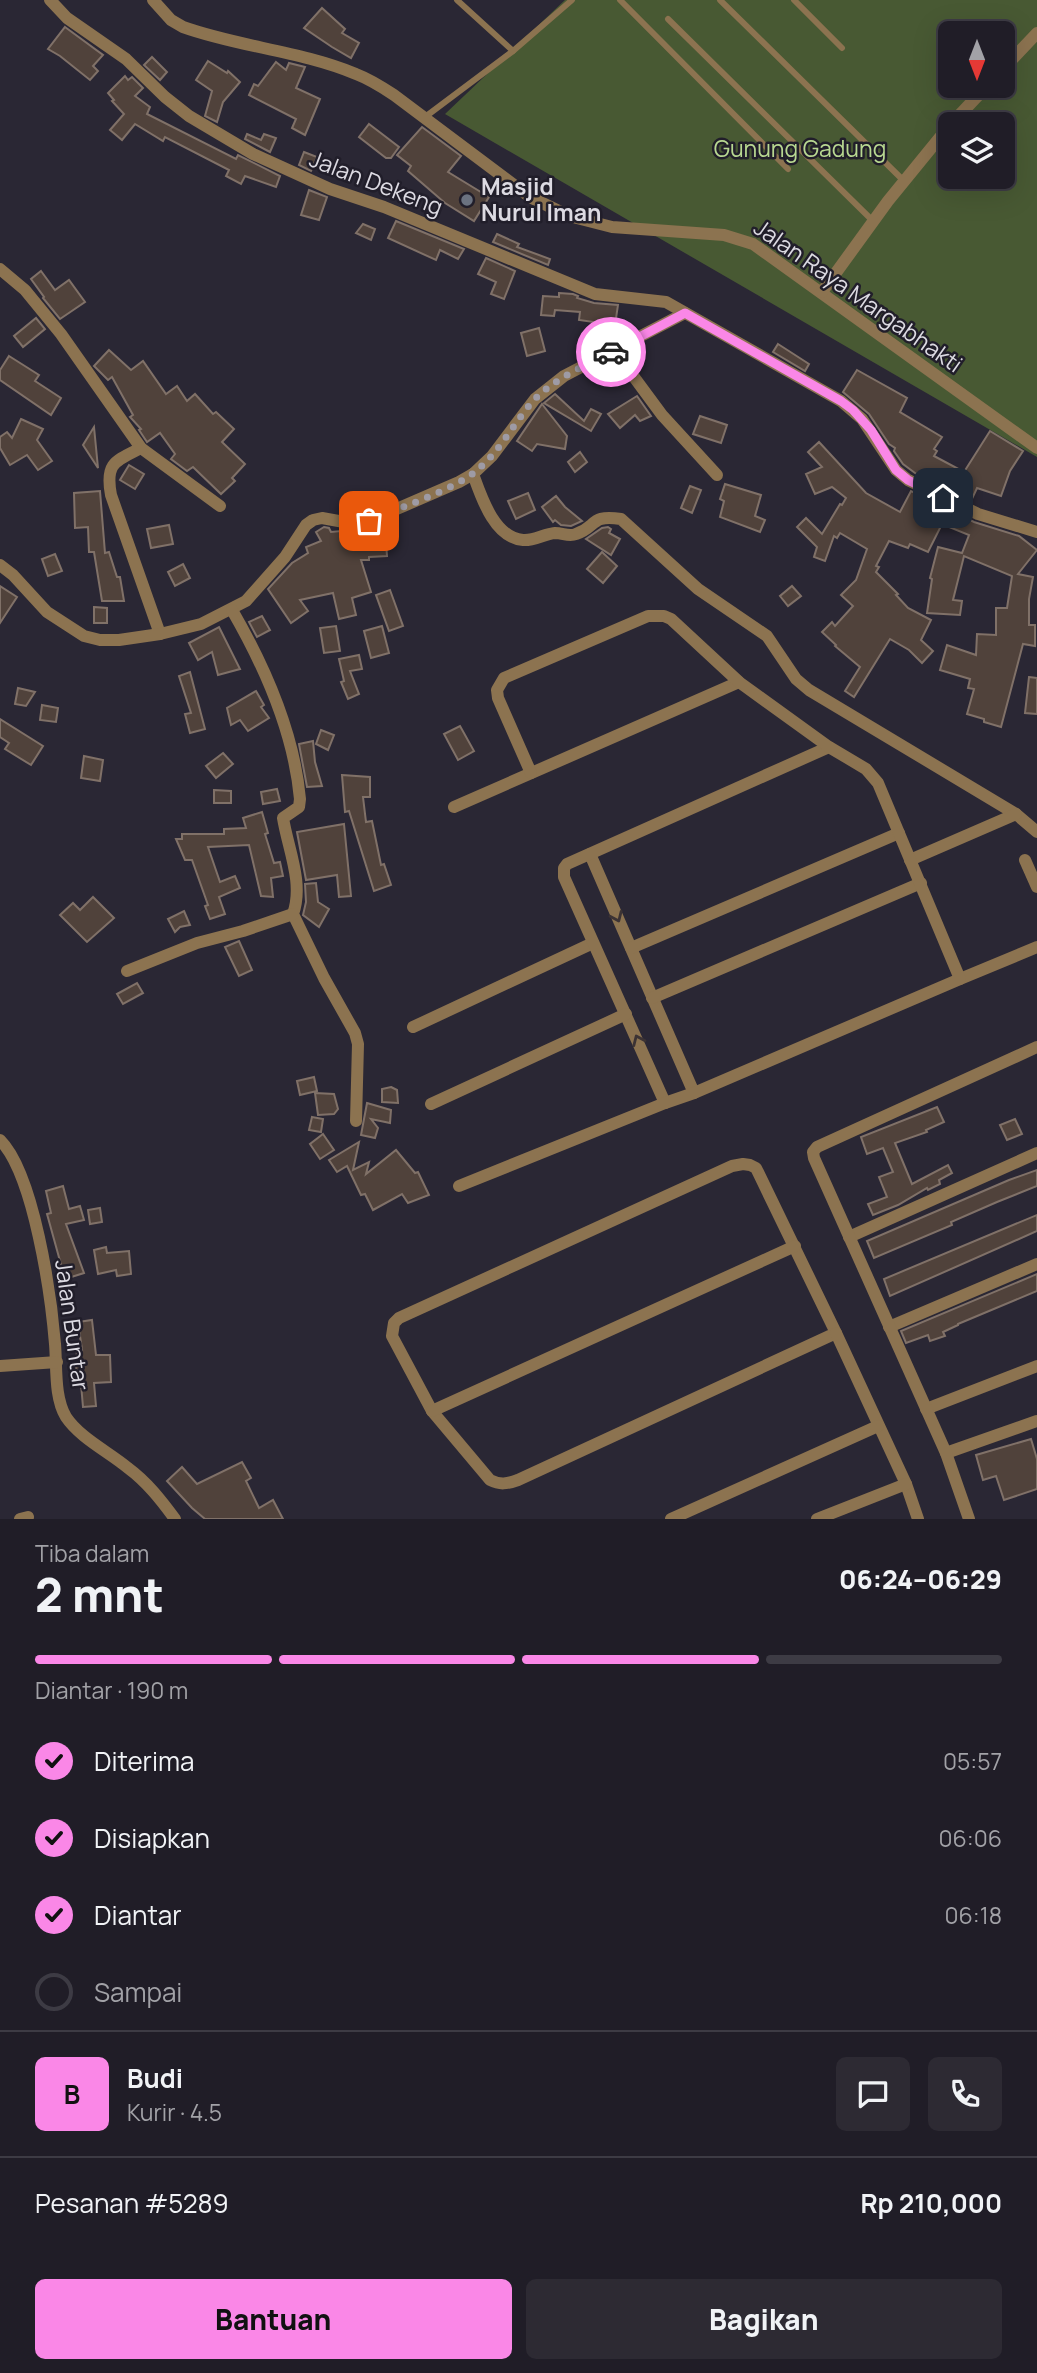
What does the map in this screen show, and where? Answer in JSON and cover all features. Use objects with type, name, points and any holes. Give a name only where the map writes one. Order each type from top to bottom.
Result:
[{"type":"street","name":"Jalan Dekeng","points":[[50,0],[67,19],[126,59],[189,116],[278,167],[330,189],[384,207],[595,294],[666,302],[841,401],[862,419],[896,470],[908,480],[978,514],[1037,532]]},
{"type":"street","name":"Jalan Raya Margabhakti","points":[[153,0],[171,20],[183,27],[322,62],[356,74],[394,95],[530,197],[559,212],[612,227],[737,238],[752,243],[1037,448]]},
{"type":"street","points":[[1015,56],[1037,33]]},
{"type":"street","points":[[963,112],[976,98]]},
{"type":"street","points":[[822,292],[904,180],[938,140]]},
{"type":"street","points":[[0,270],[24,290],[61,334],[141,448],[220,506]]},
{"type":"street","points":[[0,565],[47,611],[85,636],[100,640],[119,640],[201,624],[246,601],[263,584],[306,525],[313,520],[322,518],[344,522],[369,521],[459,482],[473,474],[492,456],[535,399],[547,388],[564,376],[685,313]]},
{"type":"street","points":[[614,350],[662,415],[718,475]]},
{"type":"street","points":[[141,448],[113,463],[109,484],[160,634]]},
{"type":"street","points":[[473,474],[495,523],[514,538],[523,540],[557,533],[572,535],[599,519],[621,519],[698,589],[767,636],[796,679],[808,690],[1016,814],[1037,832]]},
{"type":"street","points":[[232,610],[264,676],[289,737],[300,799],[299,807],[283,818],[297,886],[297,902],[293,914],[355,1033],[358,1044],[356,1121]]},
{"type":"street","points":[[531,773],[498,698],[497,690],[504,678],[648,616],[671,619],[739,682],[872,775],[878,783],[960,979]]},
{"type":"street","points":[[454,807],[739,682]]},
{"type":"street","points":[[665,1103],[593,943],[564,872],[567,864],[829,747]]},
{"type":"street","points":[[910,860],[1016,814]]},
{"type":"street","points":[[631,948],[899,833]]},
{"type":"street","points":[[590,854],[694,1093]]},
{"type":"street","points":[[1025,860],[1037,887]]},
{"type":"street","points":[[652,998],[920,883]]},
{"type":"street","points":[[128,971],[197,943],[254,928],[293,914]]},
{"type":"street","points":[[413,1027],[593,943]]},
{"type":"street","points":[[459,1186],[694,1093],[1037,947]]},
{"type":"street","points":[[431,1104],[626,1014]]},
{"type":"street","points":[[969,1519],[946,1453],[813,1152],[817,1147],[1037,1046]]},
{"type":"street","name":"Jalan Buntar","points":[[0,1140],[20,1169],[32,1212],[51,1303],[58,1389],[66,1416],[81,1432],[131,1469],[175,1519]]},
{"type":"street","points":[[849,1237],[1037,1153]]},
{"type":"street","points":[[836,1333],[507,1484],[490,1480],[432,1411],[393,1336],[394,1323],[399,1318],[732,1166],[750,1165],[757,1168],[795,1246],[836,1333],[878,1426],[906,1484],[918,1519]]},
{"type":"street","points":[[432,1411],[795,1246]]},
{"type":"street","points":[[888,1326],[1037,1264]]},
{"type":"street","points":[[0,1366],[57,1362]]},
{"type":"street","points":[[926,1409],[1037,1366]]},
{"type":"street","points":[[946,1453],[1037,1421]]},
{"type":"street","points":[[671,1519],[878,1426]]},
{"type":"street","points":[[817,1519],[906,1484]]},
{"type":"lane","points":[[457,0],[513,51]]},
{"type":"lane","points":[[423,118],[513,51],[572,0]]},
{"type":"lane","points":[[620,0],[788,169]]},
{"type":"lane","points":[[720,0],[904,180]]},
{"type":"lane","points":[[794,0],[842,48]]},
{"type":"lane","points":[[668,19],[874,222]]},
{"type":"green space","name":"Gunung Gadung","points":[[565,0],[1037,0],[1037,457],[445,114]]},
{"type":"building","points":[[322,8],[345,29],[342,33],[359,43],[351,58],[304,28]]},
{"type":"building","points":[[65,27],[103,55],[93,66],[98,71],[90,80],[48,49]]},
{"type":"building","points":[[152,57],[167,72],[160,80],[144,65]]},
{"type":"building","points":[[208,61],[227,73],[228,71],[240,82],[223,102],[217,122],[205,116],[212,91],[196,80]]},
{"type":"building","points":[[276,62],[286,70],[289,63],[305,67],[296,88],[320,99],[305,135],[292,128],[296,119],[249,95],[254,84],[258,86]]},
{"type":"building","points":[[125,76],[128,80],[132,77],[143,88],[135,96],[150,107],[147,114],[236,159],[238,155],[280,176],[276,187],[245,176],[241,184],[226,176],[229,170],[165,137],[163,141],[135,124],[122,140],[110,130],[124,114],[108,93]]},
{"type":"building","points":[[369,124],[399,147],[391,158],[386,158],[359,137]]},
{"type":"building","points":[[422,127],[461,156],[448,172],[489,197],[474,221],[445,203],[408,171],[411,166],[397,155]]},
{"type":"building","points":[[247,134],[261,140],[264,134],[276,138],[270,152],[245,139]]},
{"type":"building","points":[[304,152],[317,157],[311,171],[299,165]]},
{"type":"building","points":[[309,190],[327,197],[319,220],[301,215]]},
{"type":"building","points":[[396,221],[464,249],[458,259],[440,250],[436,260],[388,238]]},
{"type":"building","points":[[363,224],[375,229],[371,240],[356,233]]},
{"type":"building","points":[[497,234],[519,244],[517,247],[550,259],[548,265],[493,242]]},
{"type":"building","points":[[486,258],[515,271],[504,299],[491,294],[496,282],[478,274]]},
{"type":"building","points":[[41,271],[55,290],[69,280],[85,302],[60,319],[31,279]]},
{"type":"building","points":[[559,293],[573,294],[578,296],[577,298],[594,303],[618,305],[615,325],[579,320],[580,312],[555,310],[554,316],[541,315],[543,296],[559,297]]},
{"type":"building","points":[[36,318],[45,329],[23,347],[14,336]]},
{"type":"building","points":[[539,328],[545,351],[527,356],[521,333]]},
{"type":"building","points":[[778,344],[809,364],[805,371],[773,352]]},
{"type":"building","points":[[109,350],[131,370],[143,361],[166,394],[177,386],[187,401],[195,394],[213,414],[216,412],[234,429],[222,442],[245,464],[232,478],[235,481],[221,494],[193,467],[187,471],[171,459],[175,454],[160,433],[147,442],[139,430],[141,429],[130,417],[133,415],[112,377],[108,380],[94,366]]},
{"type":"building","points":[[9,356],[39,375],[35,381],[61,398],[51,415],[0,380],[0,370]]},
{"type":"building","points":[[857,370],[907,398],[900,412],[942,437],[934,449],[937,451],[934,456],[964,472],[990,431],[1023,451],[1010,471],[1001,496],[977,488],[971,501],[919,476],[903,464],[894,451],[895,448],[889,444],[869,414],[843,392]]},
{"type":"building","points":[[555,394],[584,421],[591,409],[601,414],[591,431],[544,403]]},
{"type":"building","points":[[637,396],[651,416],[640,421],[635,415],[620,428],[608,414]]},
{"type":"building","points":[[542,404],[567,436],[565,449],[537,444],[532,451],[517,441]]},
{"type":"building","points":[[700,416],[727,425],[721,443],[693,434]]},
{"type":"building","points":[[21,419],[43,429],[37,440],[52,461],[38,470],[27,455],[10,465],[0,448],[0,437],[7,432],[12,438]]},
{"type":"building","points":[[94,427],[98,468],[83,445]]},
{"type":"building","points":[[819,442],[866,493],[900,512],[911,491],[974,522],[1019,536],[1037,550],[1018,574],[1033,577],[1029,599],[1029,625],[1035,625],[1035,646],[1023,644],[1001,727],[967,714],[974,689],[968,688],[970,679],[940,670],[947,645],[976,655],[977,634],[996,635],[996,608],[1007,608],[1012,576],[964,556],[953,600],[962,601],[960,615],[927,613],[930,578],[938,547],[962,553],[969,535],[942,524],[928,552],[910,544],[908,548],[889,541],[876,566],[879,567],[876,572],[908,608],[931,620],[921,640],[933,651],[922,663],[909,650],[890,639],[854,697],[845,691],[860,667],[822,632],[832,622],[835,626],[853,606],[841,595],[856,580],[867,549],[840,533],[837,538],[834,536],[825,561],[814,557],[817,547],[797,527],[806,518],[822,534],[846,498],[832,487],[815,494],[806,474],[822,467],[808,452]]},
{"type":"building","points":[[580,452],[587,462],[575,472],[568,462]]},
{"type":"building","points":[[129,465],[144,474],[135,489],[120,480]]},
{"type":"building","points":[[725,484],[761,495],[755,516],[765,520],[760,532],[720,517],[724,501],[720,499]]},
{"type":"building","points":[[690,486],[701,490],[692,513],[681,508]]},
{"type":"building","points":[[100,491],[105,553],[109,552],[117,577],[120,577],[124,601],[102,601],[94,552],[89,552],[88,527],[75,528],[74,493]]},
{"type":"building","points":[[528,493],[535,510],[516,519],[508,501]]},
{"type":"building","points":[[556,496],[582,521],[571,526],[561,525],[555,520],[553,522],[542,507]]},
{"type":"building","points":[[392,520],[394,535],[378,537],[377,527]]},
{"type":"building","points":[[169,525],[173,544],[151,548],[147,529]]},
{"type":"building","points":[[324,527],[331,532],[352,530],[354,544],[386,543],[387,556],[361,560],[371,592],[352,598],[356,615],[339,619],[333,593],[300,600],[308,611],[291,623],[268,589],[292,563],[308,553],[306,547],[321,541],[316,532]]},
{"type":"building","points":[[608,527],[611,529],[609,533],[620,539],[611,555],[586,539]]},
{"type":"building","points":[[602,552],[617,566],[603,583],[587,569]]},
{"type":"building","points":[[55,554],[62,571],[48,576],[42,559]]},
{"type":"building","points":[[183,564],[190,578],[175,586],[168,572]]},
{"type":"building","points":[[0,586],[17,597],[0,623]]},
{"type":"building","points":[[792,586],[801,596],[788,606],[780,596]]},
{"type":"building","points":[[390,590],[403,626],[389,631],[376,595]]},
{"type":"building","points":[[94,607],[107,608],[107,623],[94,623]]},
{"type":"building","points":[[262,616],[270,630],[257,637],[249,622]]},
{"type":"building","points":[[336,626],[340,651],[324,653],[320,628]]},
{"type":"building","points":[[382,626],[389,653],[371,658],[364,631]]},
{"type":"building","points":[[219,627],[240,669],[218,675],[212,652],[198,660],[189,643]]},
{"type":"building","points":[[359,655],[362,669],[350,671],[359,694],[348,699],[341,682],[344,681],[339,659]]},
{"type":"building","points":[[190,672],[205,729],[190,733],[185,714],[191,713],[179,676]]},
{"type":"building","points":[[1029,677],[1037,678],[1037,714],[1025,713]]},
{"type":"building","points":[[18,688],[35,692],[26,706],[15,704]]},
{"type":"building","points":[[256,691],[264,705],[261,707],[269,718],[248,731],[240,720],[231,725],[227,708]]},
{"type":"building","points":[[42,705],[58,708],[56,722],[40,720]]},
{"type":"building","points":[[0,719],[43,746],[31,765],[5,749],[9,743],[0,737]]},
{"type":"building","points":[[460,726],[474,751],[458,760],[444,734]]},
{"type":"building","points":[[321,730],[334,735],[328,750],[316,744]]},
{"type":"building","points":[[313,741],[315,762],[322,786],[307,787],[299,744]]},
{"type":"building","points":[[223,753],[233,764],[216,778],[206,766]]},
{"type":"building","points":[[84,756],[103,760],[100,781],[81,778]]},
{"type":"building","points":[[342,775],[370,777],[370,797],[363,797],[366,822],[372,821],[381,865],[384,864],[391,885],[374,891],[349,811],[345,812]]},
{"type":"building","points":[[277,789],[280,801],[263,804],[261,792]]},
{"type":"building","points":[[214,790],[231,791],[231,803],[214,803]]},
{"type":"building","points":[[262,812],[268,833],[265,834],[274,863],[280,862],[283,876],[271,878],[273,897],[261,896],[249,845],[208,847],[220,882],[235,876],[240,888],[219,897],[225,914],[210,919],[205,906],[208,905],[192,860],[185,860],[176,839],[182,839],[182,834],[224,834],[224,829],[246,828],[243,818]]},
{"type":"building","points":[[344,824],[351,896],[339,897],[337,875],[306,880],[297,832]]},
{"type":"building","points":[[316,883],[318,902],[329,909],[319,927],[303,915],[306,902],[305,884]]},
{"type":"building","points":[[93,897],[114,918],[87,942],[60,915],[73,903],[80,910]]},
{"type":"building","points":[[184,911],[190,925],[180,927],[175,932],[168,919]]},
{"type":"building","points":[[239,941],[252,970],[239,976],[225,947]]},
{"type":"building","points":[[137,983],[143,993],[123,1004],[117,994]]},
{"type":"building","points":[[314,1077],[317,1091],[300,1095],[297,1081]]},
{"type":"building","points":[[391,1087],[397,1090],[398,1103],[382,1102],[382,1089]]},
{"type":"building","points":[[315,1093],[334,1094],[338,1109],[334,1114],[318,1115]]},
{"type":"building","points":[[367,1103],[391,1110],[390,1123],[371,1119],[378,1128],[375,1138],[361,1135]]},
{"type":"building","points":[[937,1107],[944,1122],[926,1130],[927,1132],[895,1143],[912,1184],[948,1165],[952,1173],[939,1180],[940,1184],[873,1215],[868,1204],[887,1197],[879,1177],[893,1172],[883,1148],[867,1154],[861,1137]]},
{"type":"building","points":[[312,1117],[323,1119],[321,1132],[309,1130]]},
{"type":"building","points":[[1015,1119],[1022,1134],[1007,1140],[1000,1125]]},
{"type":"building","points":[[323,1134],[334,1150],[320,1159],[310,1144]]},
{"type":"building","points":[[359,1142],[353,1170],[369,1162],[366,1174],[396,1150],[415,1173],[418,1172],[429,1195],[408,1203],[402,1194],[373,1210],[365,1194],[361,1195],[347,1166],[337,1172],[329,1160]]},
{"type":"building","points":[[1037,1170],[1037,1186],[874,1258],[867,1241]]},
{"type":"building","points":[[63,1186],[69,1209],[80,1206],[84,1220],[66,1224],[84,1273],[65,1279],[47,1214],[51,1213],[46,1191]]},
{"type":"building","points":[[100,1208],[102,1222],[90,1224],[88,1210]]},
{"type":"building","points":[[1037,1215],[1037,1231],[890,1296],[884,1279]]},
{"type":"building","points":[[106,1247],[107,1253],[129,1251],[131,1274],[117,1276],[116,1270],[98,1274],[94,1250]]},
{"type":"building","points":[[1037,1274],[1037,1291],[958,1324],[943,1332],[945,1336],[930,1341],[928,1335],[906,1343],[901,1331]]},
{"type":"building","points":[[92,1320],[96,1355],[110,1355],[111,1382],[94,1383],[96,1406],[83,1407],[81,1384],[76,1370],[77,1349],[82,1350],[78,1322]]},
{"type":"building","points":[[1031,1439],[1037,1459],[1037,1489],[1004,1500],[996,1476],[983,1480],[976,1455]]},
{"type":"building","points":[[242,1462],[251,1478],[246,1481],[259,1508],[273,1500],[283,1519],[205,1519],[167,1481],[182,1467],[197,1484]]},
{"type":"way so far","points":[[369,521],[473,474],[492,456],[535,399],[547,388],[564,376],[611,352]]},
{"type":"place","name":"Masjid Nurul Iman","points":[[467,200]]},
{"type":"route","points":[[611,352],[685,313],[841,401],[871,430],[896,470],[908,480],[943,498]]}]
